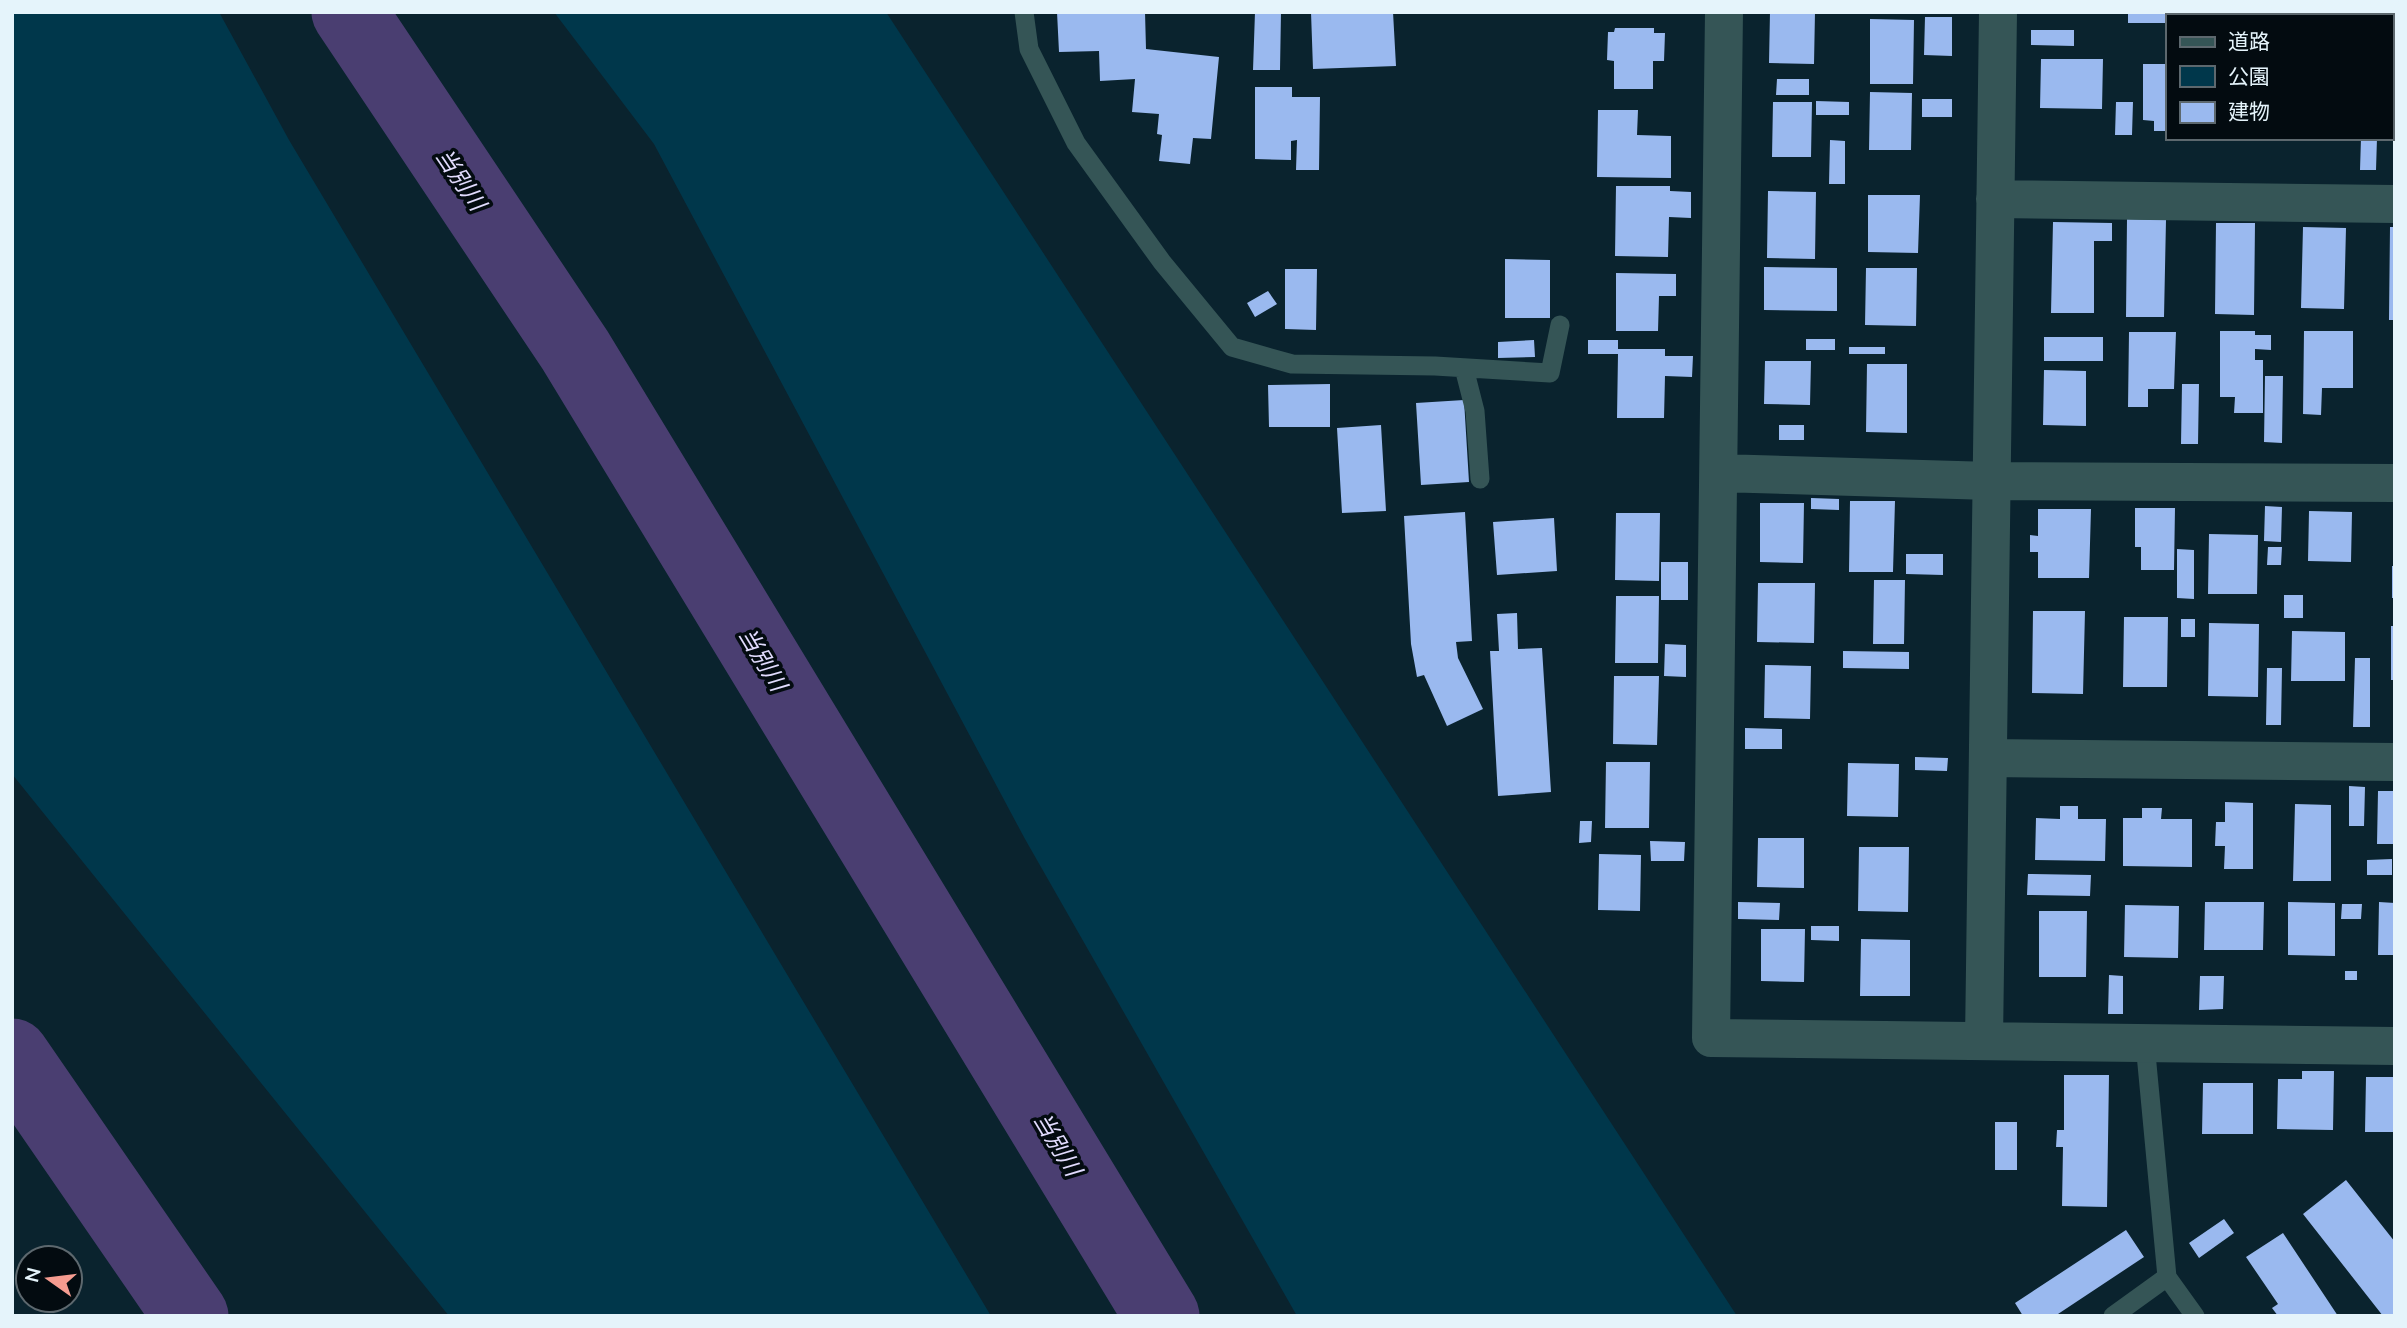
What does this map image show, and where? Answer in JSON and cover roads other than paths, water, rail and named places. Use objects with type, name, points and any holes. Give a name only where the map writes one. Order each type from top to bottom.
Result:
[{"type":"street","points":[[1724,12],[1711,1038],[2395,1046]]},
{"type":"street","points":[[1984,1041],[1998,12]]},
{"type":"street","points":[[1995,198],[2395,204]]},
{"type":"street","points":[[1719,473],[1992,481],[2395,483]]},
{"type":"street","points":[[1988,758],[2395,762]]},
{"type":"lane","points":[[1024,12],[1029,49],[1076,144],[1162,262],[1232,347],[1292,364],[1550,373],[1560,325]]},
{"type":"lane","points":[[1464,368],[1475,411],[1480,480]]},
{"type":"lane","points":[[2145,1043],[2168,1277],[2195,1316]]},
{"type":"lane","points":[[2113,1316],[2168,1277]]},
{"type":"waterway","name":"当別川","points":[[349,12],[575,350],[1162,1316]]},
{"type":"waterway","points":[[12,1056],[191,1316]]}]
